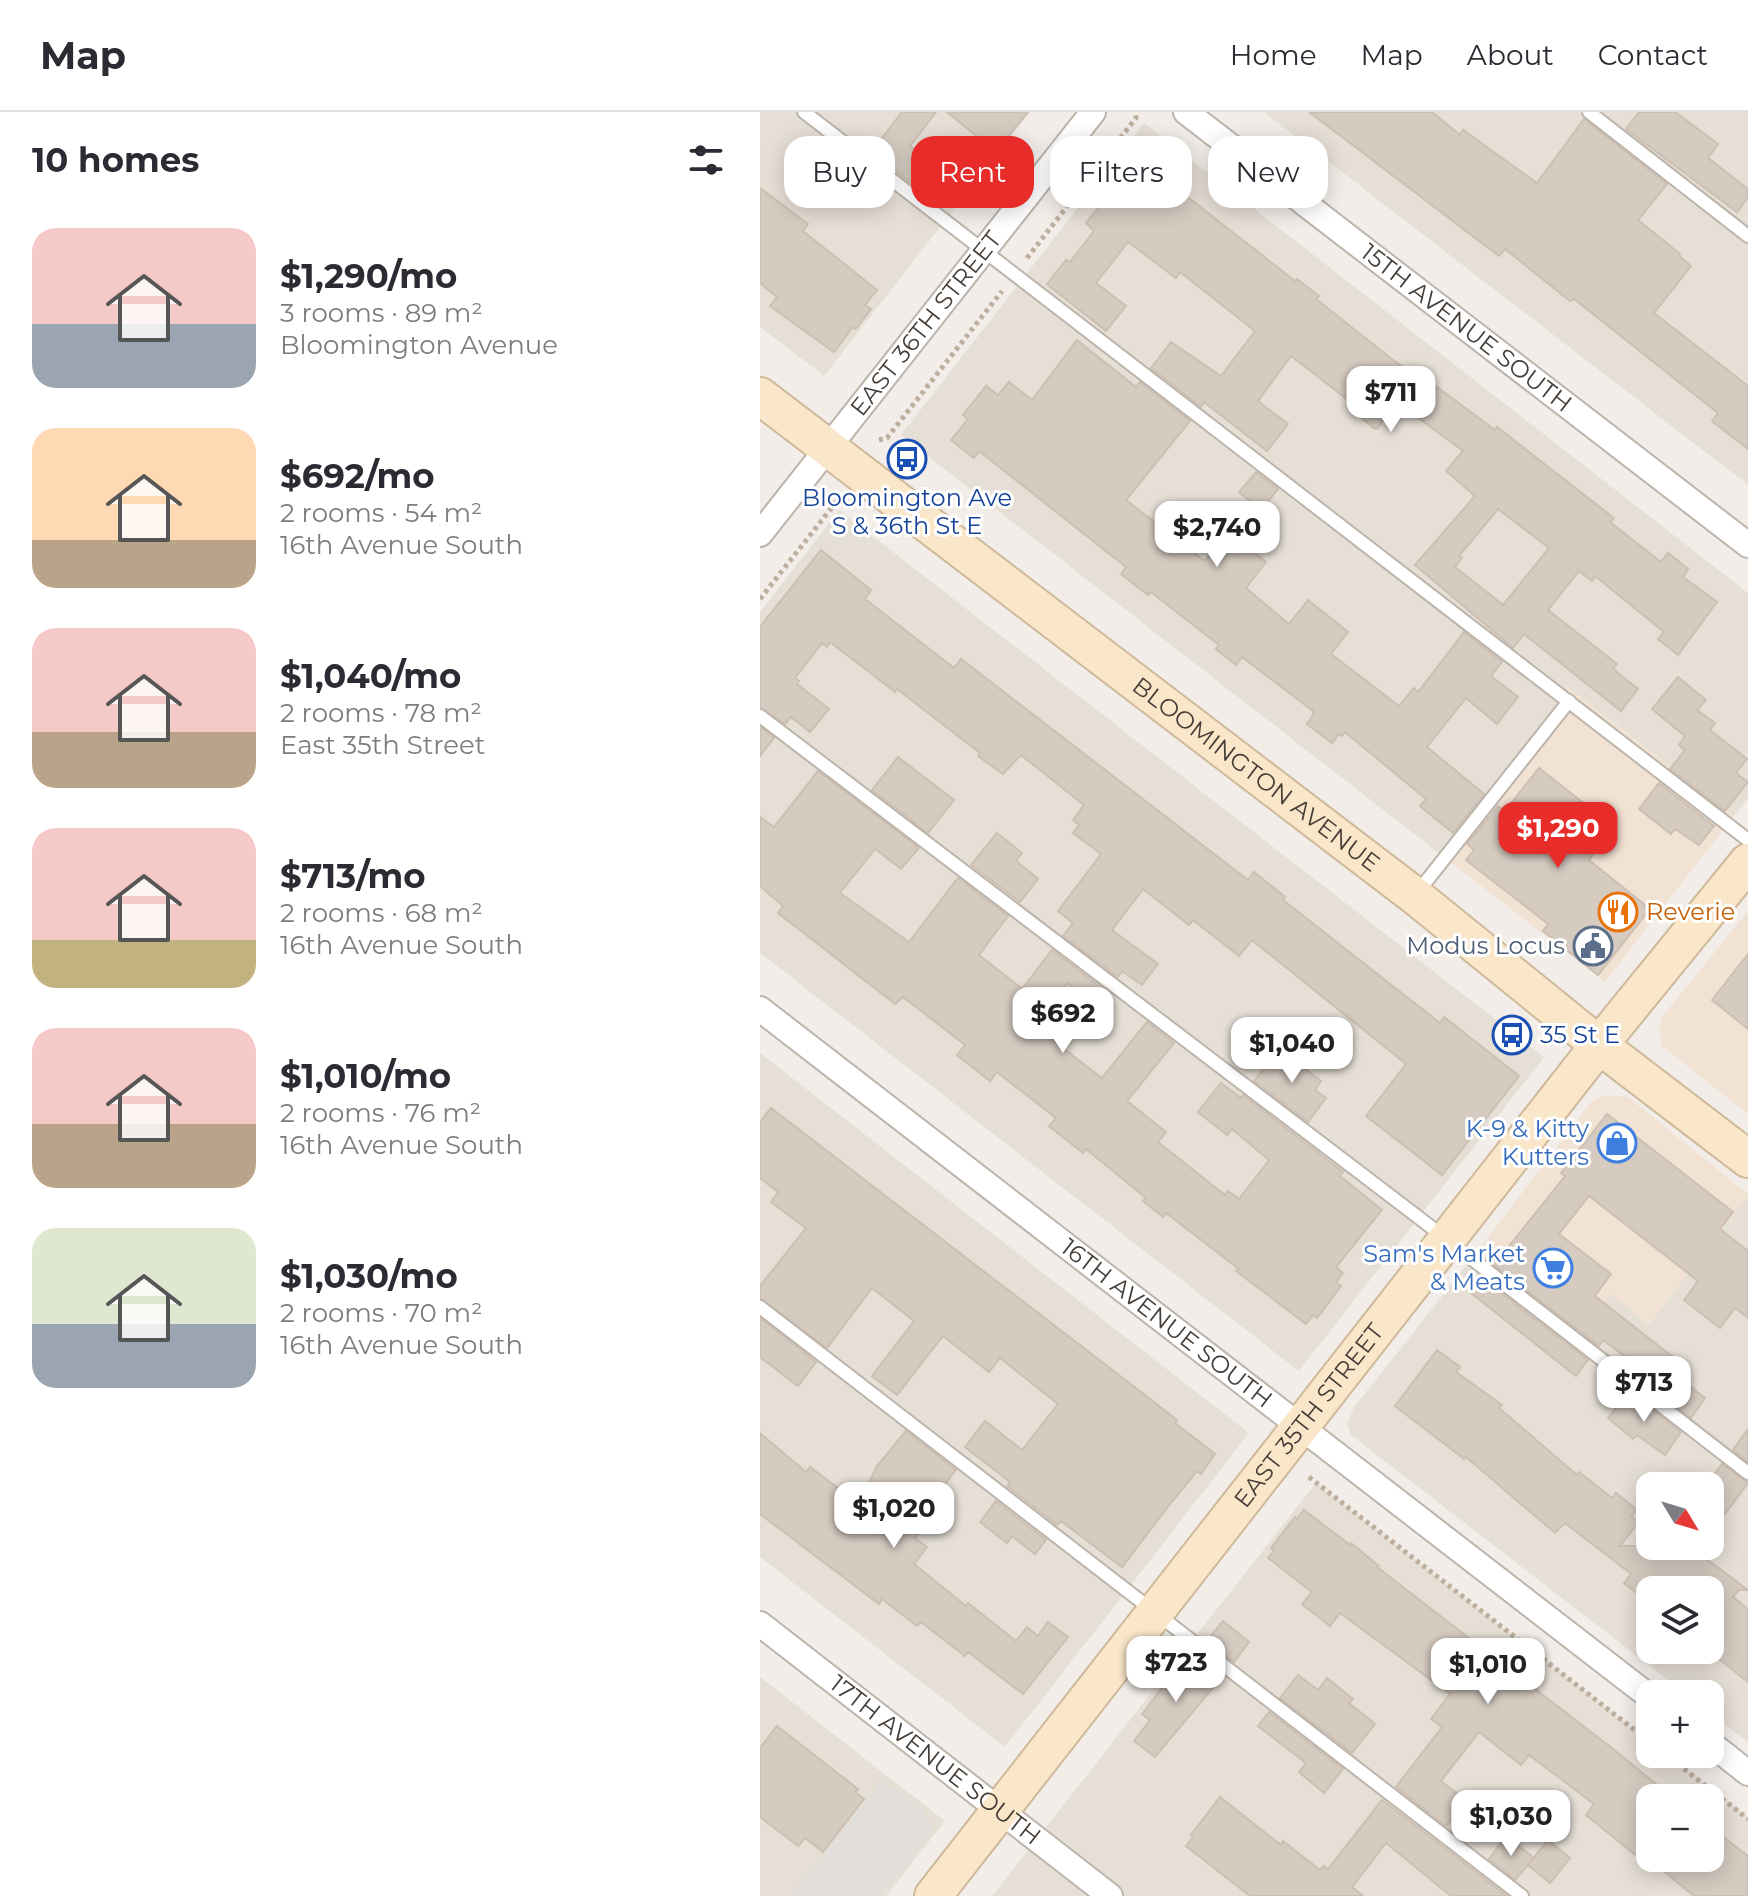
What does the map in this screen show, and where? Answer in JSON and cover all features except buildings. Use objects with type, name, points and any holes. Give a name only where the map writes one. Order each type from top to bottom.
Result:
[{"type":"street","name":"EAST 36TH STREET","points":[[760,534],[1093,112]]},
{"type":"street","name":"15TH AVENUE SOUTH","points":[[1186,112],[1748,545]]},
{"type":"street","name":"BLOOMINGTON AVENUE","points":[[760,396],[1415,896],[1599,1045],[1748,1159]]},
{"type":"street","name":"EAST 35TH STREET","points":[[933,1896],[1599,1045],[1748,862]]},
{"type":"street","name":"16TH AVENUE SOUTH","points":[[760,1009],[1636,1686]]},
{"type":"street","name":"17TH AVENUE SOUTH","points":[[760,1624],[1110,1896]]},
{"type":"street","points":[[1724,1754],[1748,1773]]},
{"type":"lane","points":[[804,112],[1748,840]]},
{"type":"lane","points":[[1589,112],[1748,236]]},
{"type":"lane","points":[[1415,896],[1569,701]]},
{"type":"lane","points":[[760,716],[1748,1473]]},
{"type":"lane","points":[[760,1307],[1522,1896]]},
{"type":"path","points":[[760,599],[833,506],[834,499]]},
{"type":"path","points":[[1309,1477],[1636,1731]]},
{"type":"path","points":[[1683,1768],[1748,1819]]},
{"type":"shaded area","points":[[760,112],[1030,112],[1011,136],[911,136],[911,208],[955,208],[824,376],[760,327]]},
{"type":"shaded area","points":[[1264,112],[1748,112],[1748,485],[1328,161],[1328,136],[1295,136]]},
{"type":"shaded area","points":[[1144,123],[1161,136],[1134,136]]},
{"type":"shaded area","points":[[1192,160],[1208,173],[1208,208],[1253,208],[1748,593],[1748,798],[1734,816],[1569,688],[1440,854],[901,435],[1078,208],[1192,208]]},
{"type":"shaded area","points":[[839,510],[1544,1057],[1299,1371],[760,953],[760,612]]},
{"type":"shaded area","points":[[1569,688],[1734,816],[1605,982],[1440,854]]},
{"type":"shaded area","points":[[1748,911],[1748,1114],[1662,1046],[1659,1030],[1662,1017]]},
{"type":"shaded area","points":[[760,1053],[1249,1433],[1005,1747],[760,1557]]},
{"type":"shaded area","points":[[1604,1095],[1628,1097],[1748,1196],[1648,1325],[1611,1293],[1574,1341],[1471,1260],[1592,1101]]},
{"type":"shaded area","points":[[1748,1196],[1748,1742],[1724,1724],[1724,1680],[1668,1680],[1647,1664],[1724,1664],[1724,1576],[1636,1576],[1636,1655],[1351,1435],[1347,1424],[1354,1407],[1471,1260],[1574,1340],[1611,1293],[1649,1324]]},
{"type":"shaded area","points":[[1316,1483],[1636,1730],[1636,1768],[1685,1768],[1706,1784],[1636,1784],[1636,1872],[1724,1872],[1724,1798],[1748,1817],[1748,1896],[992,1896]]},
{"type":"shaded area","points":[[760,1677],[945,1821],[886,1896],[760,1896]]},
{"type":"shaded area","points":[[882,1781],[924,1811],[932,1831],[880,1896],[792,1896]]},
{"type":"place","name":"Bloomington Ave S & 36th St E","points":[[907,459]]},
{"type":"place","name":"Reverie","points":[[1618,912]]},
{"type":"place","name":"Modus Locus","points":[[1593,946]]},
{"type":"place","name":"35 St E","points":[[1512,1035]]},
{"type":"place","name":"K-9 & Kitty Kutters","points":[[1617,1143]]},
{"type":"place","name":"Sam's Market & Meats","points":[[1553,1268]]}]
